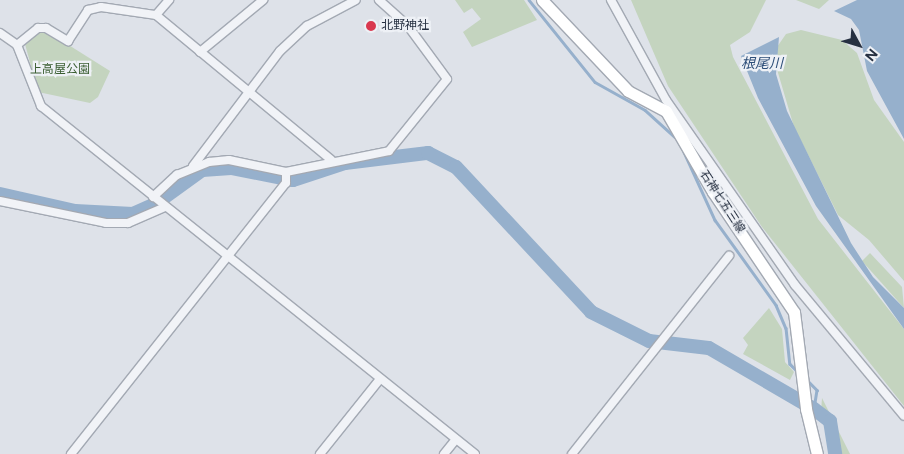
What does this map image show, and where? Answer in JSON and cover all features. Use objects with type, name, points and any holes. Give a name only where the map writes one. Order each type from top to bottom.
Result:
[{"type":"main road","name":"石神七五三線","points":[[542,0],[628,91],[666,111],[713,192],[794,312],[806,409],[818,454]]},
{"type":"street","points":[[156,15],[168,0]]},
{"type":"street","points":[[200,52],[263,0]]},
{"type":"street","points":[[153,197],[193,166],[251,94],[280,50],[307,26],[356,0]]},
{"type":"street","points":[[193,166],[229,160],[286,173],[331,160],[389,151],[447,79],[408,26],[379,0]]},
{"type":"street","points":[[611,0],[666,100],[795,285],[904,416]]},
{"type":"street","points":[[18,45],[38,28],[46,28],[68,41],[88,10],[95,9],[156,15],[331,160]]},
{"type":"street","points":[[0,33],[18,45],[41,106],[476,454]]},
{"type":"street","points":[[71,454],[286,183],[286,173]]},
{"type":"street","points":[[0,201],[106,223],[128,223],[165,207]]},
{"type":"street","points":[[572,454],[729,256]]},
{"type":"street","points":[[320,454],[380,379]]},
{"type":"street","points":[[444,454],[456,439]]},
{"type":"green space","points":[[455,0],[524,0],[537,20],[472,47],[463,32],[481,19],[472,8],[464,13]]},
{"type":"green space","points":[[631,0],[766,0],[750,32],[730,45],[733,57],[818,219],[904,329],[904,406],[762,227],[668,86]]},
{"type":"green space","points":[[796,0],[829,0],[819,9]]},
{"type":"green space","points":[[801,30],[842,40],[857,53],[874,100],[904,142],[904,281],[869,240],[838,215],[794,127],[776,66],[777,47],[786,34]]},
{"type":"green space","name":"上高屋公園","points":[[48,32],[110,71],[98,97],[90,103],[38,92],[25,44],[35,33]]},
{"type":"green space","points":[[870,253],[902,287],[904,308],[862,261]]},
{"type":"green space","points":[[769,308],[782,329],[785,362],[794,372],[790,380],[743,354],[748,345],[743,338]]},
{"type":"green space","points":[[822,398],[850,454],[836,454],[821,412]]},
{"type":"water","points":[[857,0],[904,0],[904,139],[867,71],[859,30],[851,19],[834,11]]},
{"type":"water","name":"根尾川","points":[[779,37],[776,74],[787,111],[851,243],[873,277],[904,308],[904,329],[816,206],[758,98],[741,56]]},
{"type":"waterway","points":[[529,0],[595,82],[645,110],[675,137]]},
{"type":"waterway","points":[[684,152],[715,220],[776,305],[786,328],[790,364],[796,370]]},
{"type":"waterway","points":[[0,194],[75,211],[133,214],[155,204],[202,170],[231,168],[293,180],[345,163],[428,153],[456,167],[591,312],[649,341],[709,348],[814,409],[830,421],[835,454]]},
{"type":"waterway","points":[[808,381],[817,390],[814,409]]},
{"type":"place","name":"北野神社","points":[[371,26]]}]
